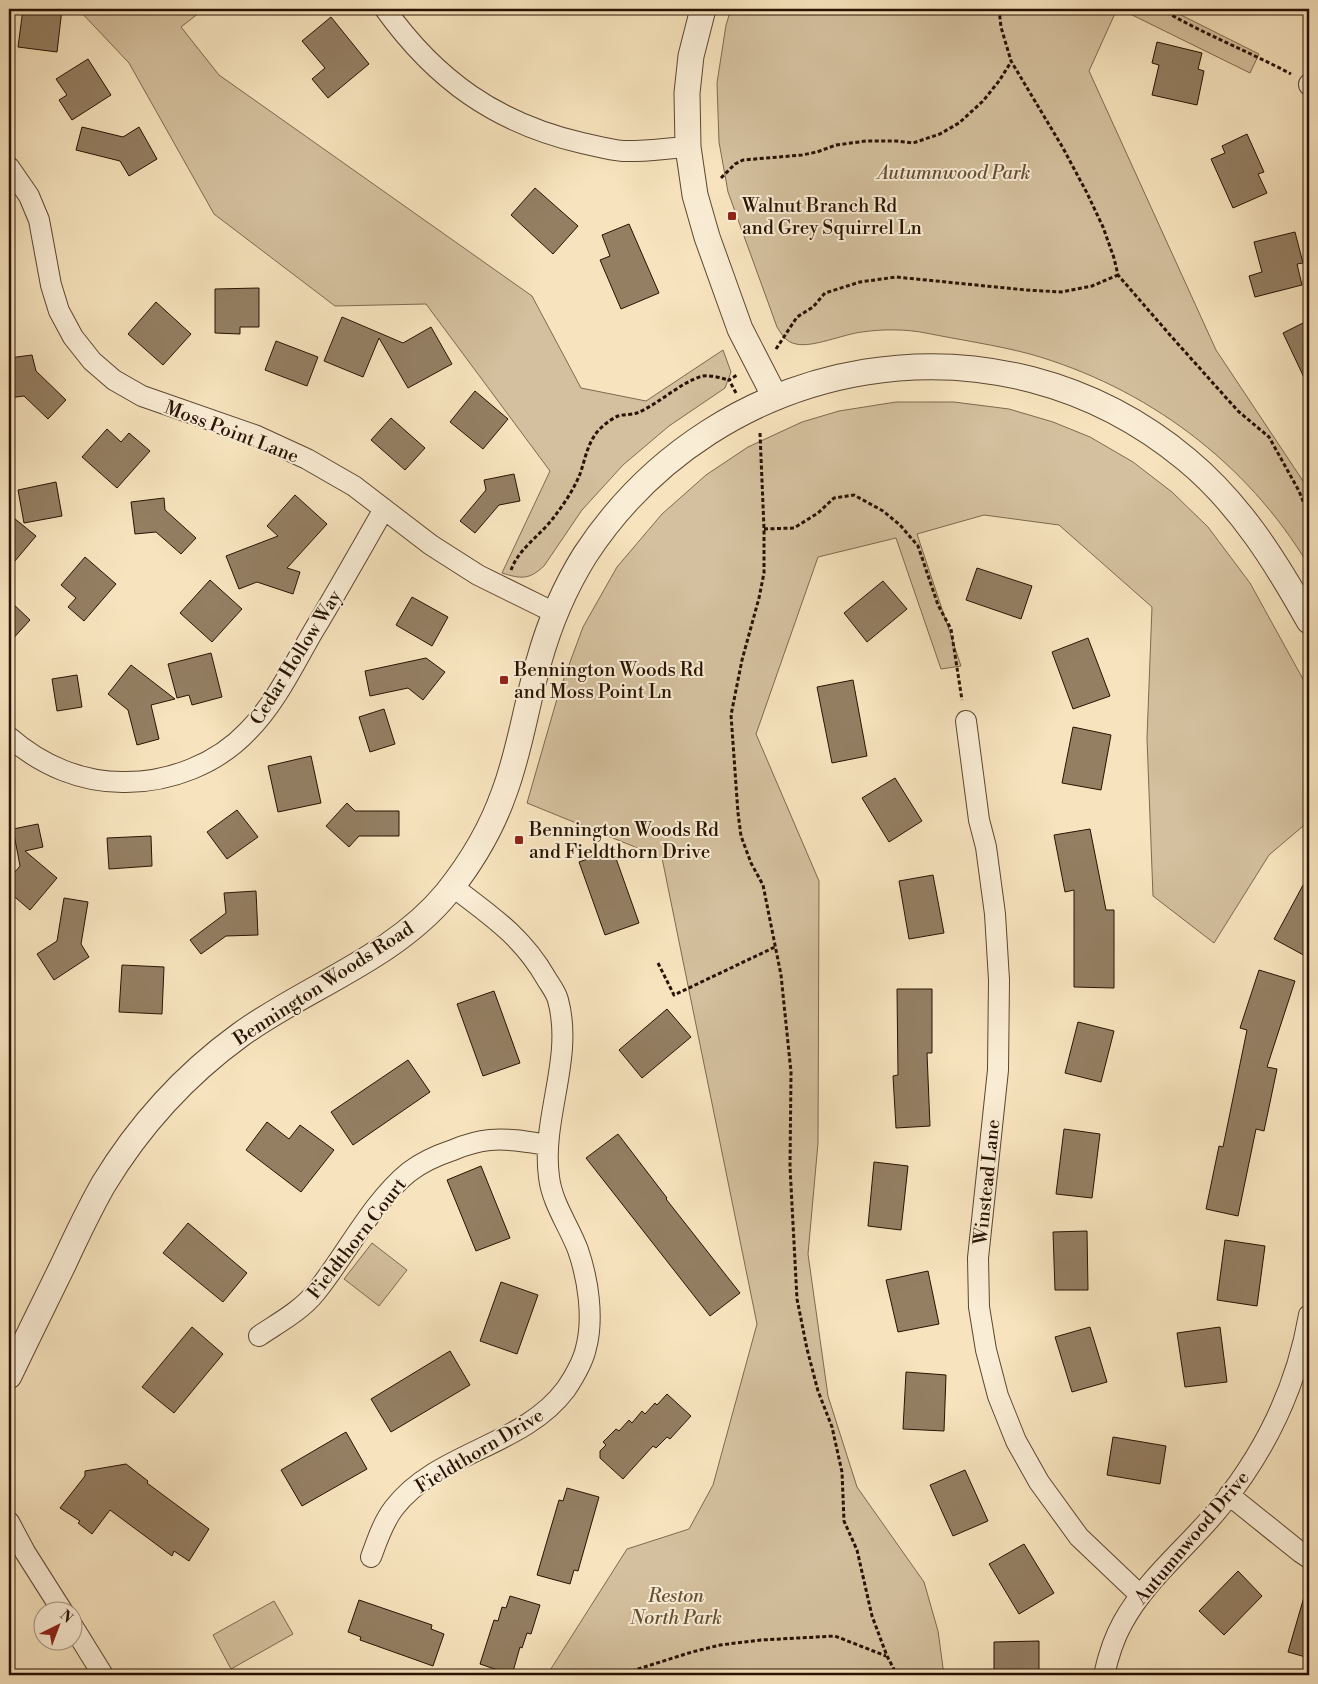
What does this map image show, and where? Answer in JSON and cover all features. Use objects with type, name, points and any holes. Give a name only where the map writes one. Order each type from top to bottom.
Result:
[{"type":"street","points":[[386,9],[404,34],[430,63],[457,86],[491,109],[528,126],[568,139],[624,151],[688,147]]},
{"type":"street","points":[[702,9],[691,56],[687,94],[688,147],[695,195],[707,237],[740,329],[775,397]]},
{"type":"street","name":"Moss Point Lane","points":[[9,167],[29,196],[39,220],[51,285],[59,311],[73,337],[92,361],[114,380],[142,396],[257,436],[306,459],[354,486],[431,545],[478,575],[555,613]]},
{"type":"street","name":"Bennington Woods Road","points":[[9,1376],[17,1340],[103,1186],[134,1139],[167,1099],[205,1063],[243,1033],[380,950],[421,919],[452,886],[471,860],[490,827],[506,790],[539,659],[555,613],[583,560],[611,519],[645,481],[682,450],[746,410],[799,388],[844,376],[885,369],[932,366],[1026,378],[1068,392],[1109,410],[1149,432],[1186,460],[1220,492],[1247,523],[1277,566],[1309,621]]},
{"type":"street","name":"Cedar Hollow Way","points":[[9,736],[23,749],[52,766],[83,777],[116,782],[144,782],[173,776],[207,762],[236,743],[249,731],[280,689],[384,509]]},
{"type":"street","name":"Winstead Lane","points":[[966,722],[978,820],[986,847],[995,914],[999,980],[998,1070],[978,1258],[979,1307],[986,1350],[998,1396],[1016,1441],[1040,1482],[1079,1537],[1140,1595]]},
{"type":"street","name":"Fieldthorn Drive","points":[[371,1557],[392,1510],[410,1490],[430,1476],[534,1420],[554,1404],[567,1388],[578,1368],[586,1349],[589,1327],[585,1278],[578,1250],[560,1212],[549,1178],[547,1145],[560,1064],[562,1031],[558,998],[527,948],[507,929],[452,886]]},
{"type":"street","name":"Fieldthorn Court","points":[[259,1336],[302,1306],[316,1293],[385,1197],[410,1172],[437,1156],[464,1146],[490,1140],[518,1140],[547,1145]]},
{"type":"street","name":"Autumnwood Drive","points":[[1104,1675],[1109,1654],[1123,1622],[1140,1595],[1229,1495],[1257,1456],[1291,1385],[1305,1337],[1309,1315]]},
{"type":"street","points":[[1229,1495],[1309,1558]]},
{"type":"street","points":[[9,1522],[17,1548],[57,1602]]},
{"type":"street","points":[[82,1641],[104,1675]]},
{"type":"path","points":[[999,9],[1001,27],[1011,61],[1063,148],[1087,193],[1103,227],[1118,275],[1238,411],[1269,437],[1309,516]]},
{"type":"path","points":[[1161,9],[1215,39],[1266,61],[1309,84]]},
{"type":"path","points":[[721,178],[735,164],[743,160],[802,155],[836,145],[866,141],[896,140],[913,142],[940,134],[959,123],[984,101],[1011,61]]},
{"type":"path","points":[[780,343],[796,317],[814,307],[824,293],[860,282],[896,278],[1061,292],[1092,286],[1118,275]]},
{"type":"path","points":[[505,588],[513,565],[525,548],[554,517],[568,497],[579,475],[590,444],[598,431],[618,416],[635,414],[704,376],[716,376],[730,380]]},
{"type":"path","points":[[746,410],[760,433],[764,573],[742,660],[731,715],[738,813],[741,836],[751,863],[763,884],[781,975],[791,1072],[790,1167],[797,1299],[807,1349],[818,1391],[832,1427],[842,1472],[844,1521],[857,1550],[872,1616],[887,1656],[897,1675]]},
{"type":"path","points":[[764,530],[794,528],[818,513],[834,498],[854,495],[883,511],[900,525],[918,546],[938,605],[951,629],[966,722]]},
{"type":"path","points":[[658,964],[674,995],[775,947]]},
{"type":"path","points":[[619,1675],[720,1645],[762,1640],[835,1636],[887,1656]]},
{"type":"green space","points":[[78,9],[204,9],[181,27],[219,75],[532,296],[581,388],[646,401],[723,350],[731,372],[725,388],[669,426],[623,465],[582,510],[539,571],[524,577],[502,573],[550,471],[426,304],[335,306],[214,214],[129,63]]},
{"type":"green space","name":"Autumnwood Park","points":[[731,9],[1117,9],[1089,71],[1216,350],[1309,490],[1309,566],[1284,528],[1256,494],[1224,462],[1190,433],[1153,408],[1114,386],[1073,368],[1017,351],[910,331],[862,332],[803,345],[790,342],[785,338],[777,327],[728,192],[719,142],[717,83],[726,25]]},
{"type":"green space","points":[[1120,9],[1169,9],[1259,54],[1250,73]]},
{"type":"green space","name":"Reston North Park","points":[[896,402],[954,402],[1009,409],[1053,422],[1090,437],[1133,462],[1172,492],[1208,527],[1250,583],[1309,690],[1309,821],[1269,855],[1214,943],[1153,896],[1147,738],[1152,607],[1059,525],[984,515],[917,534],[961,666],[941,669],[896,538],[818,557],[756,734],[819,881],[818,1143],[808,1254],[828,1396],[857,1487],[924,1582],[938,1631],[944,1675],[547,1675],[627,1549],[689,1529],[713,1485],[757,1324],[662,858],[527,803],[559,692],[583,627],[617,567],[662,514],[706,475],[748,447],[802,422],[839,411]]},
{"type":"green space","points":[[372,1243],[407,1270],[379,1306],[344,1279]]},
{"type":"green space","points":[[274,1601],[293,1634],[231,1669],[213,1635]]},
{"type":"building","points":[[23,9],[62,9],[57,52],[18,47]]},
{"type":"building","points":[[331,17],[369,64],[328,98],[312,79],[325,68],[302,41]]},
{"type":"building","points":[[1157,42],[1202,53],[1198,69],[1204,71],[1197,105],[1152,95],[1159,65],[1152,63]]},
{"type":"building","points":[[88,59],[111,95],[72,120],[59,100],[67,95],[56,79]]},
{"type":"building","points":[[82,127],[123,137],[139,127],[157,159],[129,176],[120,161],[76,150]]},
{"type":"building","points":[[1247,134],[1264,172],[1258,174],[1267,193],[1233,208],[1211,159],[1225,153],[1222,146]]},
{"type":"building","points":[[535,188],[578,226],[553,254],[511,215]]},
{"type":"building","points":[[629,224],[659,293],[621,309],[600,260],[610,256],[602,235]]},
{"type":"building","points":[[1295,232],[1303,263],[1297,264],[1302,285],[1255,297],[1249,276],[1262,272],[1254,242]]},
{"type":"building","points":[[259,288],[259,327],[240,327],[240,334],[215,333],[215,289]]},
{"type":"building","points":[[156,302],[191,334],[163,365],[128,334]]},
{"type":"building","points":[[342,317],[403,343],[431,327],[452,364],[408,388],[379,338],[363,377],[324,361]]},
{"type":"building","points":[[1309,320],[1309,388],[1283,333]]},
{"type":"building","points":[[276,341],[318,357],[307,386],[265,370]]},
{"type":"building","points":[[32,355],[36,371],[66,400],[48,419],[24,396],[9,398],[9,358]]},
{"type":"building","points":[[475,391],[508,419],[483,449],[450,422]]},
{"type":"building","points":[[391,418],[425,448],[405,470],[371,440]]},
{"type":"building","points":[[107,429],[121,442],[129,433],[150,451],[117,488],[82,457]]},
{"type":"building","points":[[514,474],[520,501],[499,505],[475,533],[460,521],[486,490],[484,480]]},
{"type":"building","points":[[56,482],[62,516],[24,523],[18,490]]},
{"type":"building","points":[[295,495],[327,524],[287,568],[300,572],[293,594],[257,582],[239,589],[226,556],[278,536],[267,526]]},
{"type":"building","points":[[164,498],[165,510],[196,538],[181,554],[156,532],[135,534],[131,502]]},
{"type":"building","points":[[9,514],[36,536],[9,568]]},
{"type":"building","points":[[85,557],[116,584],[84,621],[68,607],[76,598],[61,585]]},
{"type":"building","points":[[977,568],[1032,586],[1021,619],[966,600]]},
{"type":"building","points":[[210,580],[242,609],[212,642],[180,613]]},
{"type":"building","points":[[883,581],[907,609],[867,642],[844,613]]},
{"type":"building","points":[[412,597],[448,617],[432,646],[396,625]]},
{"type":"building","points":[[9,600],[30,620],[9,643]]},
{"type":"building","points":[[1088,638],[1110,696],[1073,709],[1052,652]]},
{"type":"building","points":[[211,653],[222,697],[192,705],[189,695],[177,698],[168,664]]},
{"type":"building","points":[[426,658],[445,672],[423,700],[408,688],[370,696],[365,671]]},
{"type":"building","points":[[131,665],[175,699],[151,705],[159,739],[137,745],[128,710],[108,694]]},
{"type":"building","points":[[77,675],[82,707],[57,711],[52,679]]},
{"type":"building","points":[[853,680],[867,756],[832,763],[817,687]]},
{"type":"building","points":[[384,709],[395,744],[370,752],[359,717]]},
{"type":"building","points":[[1073,727],[1111,735],[1101,790],[1062,783]]},
{"type":"building","points":[[311,756],[321,803],[278,812],[268,766]]},
{"type":"building","points":[[895,778],[922,821],[889,842],[862,798]]},
{"type":"building","points":[[347,803],[355,811],[399,811],[399,836],[359,836],[349,847],[326,826]]},
{"type":"building","points":[[237,810],[258,837],[227,859],[207,832]]},
{"type":"building","points":[[38,824],[43,847],[25,851],[57,878],[30,910],[9,892],[9,879],[20,866],[13,829]]},
{"type":"building","points":[[1090,829],[1106,910],[1114,910],[1114,988],[1074,987],[1074,890],[1065,892],[1054,835]]},
{"type":"building","points":[[151,836],[152,866],[109,869],[107,838]]},
{"type":"building","points":[[613,850],[639,923],[605,935],[579,862]]},
{"type":"building","points":[[1309,874],[1309,958],[1274,939]]},
{"type":"building","points":[[933,875],[944,933],[909,939],[899,881]]},
{"type":"building","points":[[256,891],[258,935],[226,936],[201,954],[190,940],[226,913],[224,893]]},
{"type":"building","points":[[64,898],[88,902],[81,944],[89,957],[54,980],[37,954],[57,941]]},
{"type":"building","points":[[122,965],[164,967],[162,1014],[119,1012]]},
{"type":"building","points":[[1259,970],[1295,981],[1267,1067],[1277,1069],[1264,1131],[1256,1129],[1238,1216],[1206,1209],[1219,1146],[1223,1147],[1247,1030],[1240,1028]]},
{"type":"building","points":[[897,989],[932,989],[932,1053],[927,1053],[930,1126],[896,1128],[893,1076],[898,1075]]},
{"type":"building","points":[[494,991],[520,1063],[483,1076],[457,1004]]},
{"type":"building","points":[[667,1009],[691,1037],[642,1078],[619,1050]]},
{"type":"building","points":[[1078,1022],[1114,1031],[1101,1082],[1065,1073]]},
{"type":"building","points":[[408,1060],[430,1092],[353,1145],[331,1112]]},
{"type":"building","points":[[267,1122],[289,1139],[300,1125],[334,1150],[301,1192],[246,1150]]},
{"type":"building","points":[[1064,1129],[1100,1134],[1092,1198],[1056,1194]]},
{"type":"building","points":[[618,1134],[740,1293],[710,1316],[586,1158]]},
{"type":"building","points":[[874,1162],[908,1166],[901,1230],[868,1226]]},
{"type":"building","points":[[481,1166],[510,1238],[476,1251],[447,1180]]},
{"type":"building","points":[[188,1223],[247,1273],[223,1302],[163,1253]]},
{"type":"building","points":[[1087,1231],[1088,1290],[1055,1290],[1053,1232]]},
{"type":"building","points":[[1225,1240],[1265,1246],[1257,1306],[1217,1300]]},
{"type":"building","points":[[928,1271],[939,1324],[898,1332],[886,1280]]},
{"type":"building","points":[[501,1282],[538,1295],[517,1354],[480,1341]]},
{"type":"building","points":[[192,1327],[223,1354],[174,1413],[142,1387]]},
{"type":"building","points":[[1090,1327],[1107,1382],[1072,1392],[1055,1337]]},
{"type":"building","points":[[1220,1327],[1227,1382],[1185,1387],[1177,1333]]},
{"type":"building","points":[[450,1351],[470,1385],[391,1432],[371,1399]]},
{"type":"building","points":[[906,1372],[946,1375],[944,1431],[903,1429]]},
{"type":"building","points":[[667,1394],[691,1416],[670,1439],[667,1437],[656,1448],[653,1446],[623,1479],[600,1458],[600,1451],[606,1445],[603,1442],[616,1429],[619,1431],[629,1420],[632,1423],[642,1411],[645,1414],[655,1403],[657,1405]]},
{"type":"building","points":[[346,1432],[367,1469],[302,1506],[281,1470]]},
{"type":"building","points":[[1113,1437],[1166,1446],[1160,1484],[1107,1475]]},
{"type":"building","points":[[126,1464],[148,1481],[147,1483],[209,1529],[189,1561],[174,1551],[172,1556],[110,1510],[92,1534],[78,1523],[80,1521],[60,1508],[85,1476],[85,1471]]},
{"type":"building","points":[[965,1470],[988,1521],[953,1536],[930,1485]]},
{"type":"building","points":[[567,1488],[599,1497],[578,1571],[574,1570],[570,1584],[537,1575],[559,1500],[563,1501]]},
{"type":"building","points":[[1024,1544],[1054,1593],[1019,1614],[989,1564]]},
{"type":"building","points":[[1238,1571],[1262,1596],[1224,1635],[1199,1611]]},
{"type":"building","points":[[510,1596],[540,1605],[531,1634],[527,1633],[522,1648],[520,1647],[512,1675],[480,1664],[494,1620],[498,1621],[502,1607],[506,1608]]},
{"type":"building","points":[[1304,1597],[1309,1598],[1309,1658],[1288,1652]]},
{"type":"building","points":[[359,1600],[432,1625],[431,1629],[444,1634],[433,1666],[360,1640],[361,1637],[348,1632]]},
{"type":"building","points":[[1039,1641],[1039,1675],[994,1675],[994,1642]]},
{"type":"place","name":"Walnut Branch Rd and Grey Squirrel Ln","points":[[732,216]]},
{"type":"place","name":"Bennington Woods Rd and Moss Point Ln","points":[[504,680]]},
{"type":"place","name":"Bennington Woods Rd and Fieldthorn Drive","points":[[519,840]]}]
